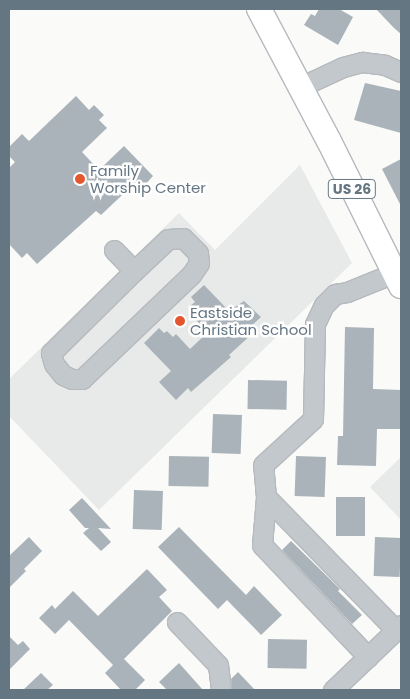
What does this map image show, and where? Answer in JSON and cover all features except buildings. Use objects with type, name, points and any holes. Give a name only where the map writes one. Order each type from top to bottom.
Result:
[{"type":"main road","name":"US 26","points":[[259,9],[399,275]]},
{"type":"street","points":[[300,87],[343,67],[362,62],[386,65],[401,72]]},
{"type":"street","points":[[183,238],[198,253],[199,263],[191,276],[82,379],[72,379],[63,375],[54,364],[51,353],[134,271],[168,239],[183,238]]},
{"type":"street","points":[[114,250],[134,271]]},
{"type":"street","points":[[368,657],[262,545],[266,497],[264,465],[312,419],[315,324],[318,313],[335,294],[399,275]]},
{"type":"street","points":[[266,497],[399,627],[333,690]]},
{"type":"street","points":[[177,622],[218,665],[222,690]]},
{"type":"shaded area","name":"Eastside Christian School","points":[[300,165],[352,263],[99,510],[9,416],[9,379],[179,213],[215,250]]},
{"type":"shaded area","points":[[401,457],[401,520],[370,487]]},
{"type":"place","name":"Family Worship Center","points":[[80,179]]},
{"type":"place","name":"Eastside Christian School","points":[[180,321]]}]
